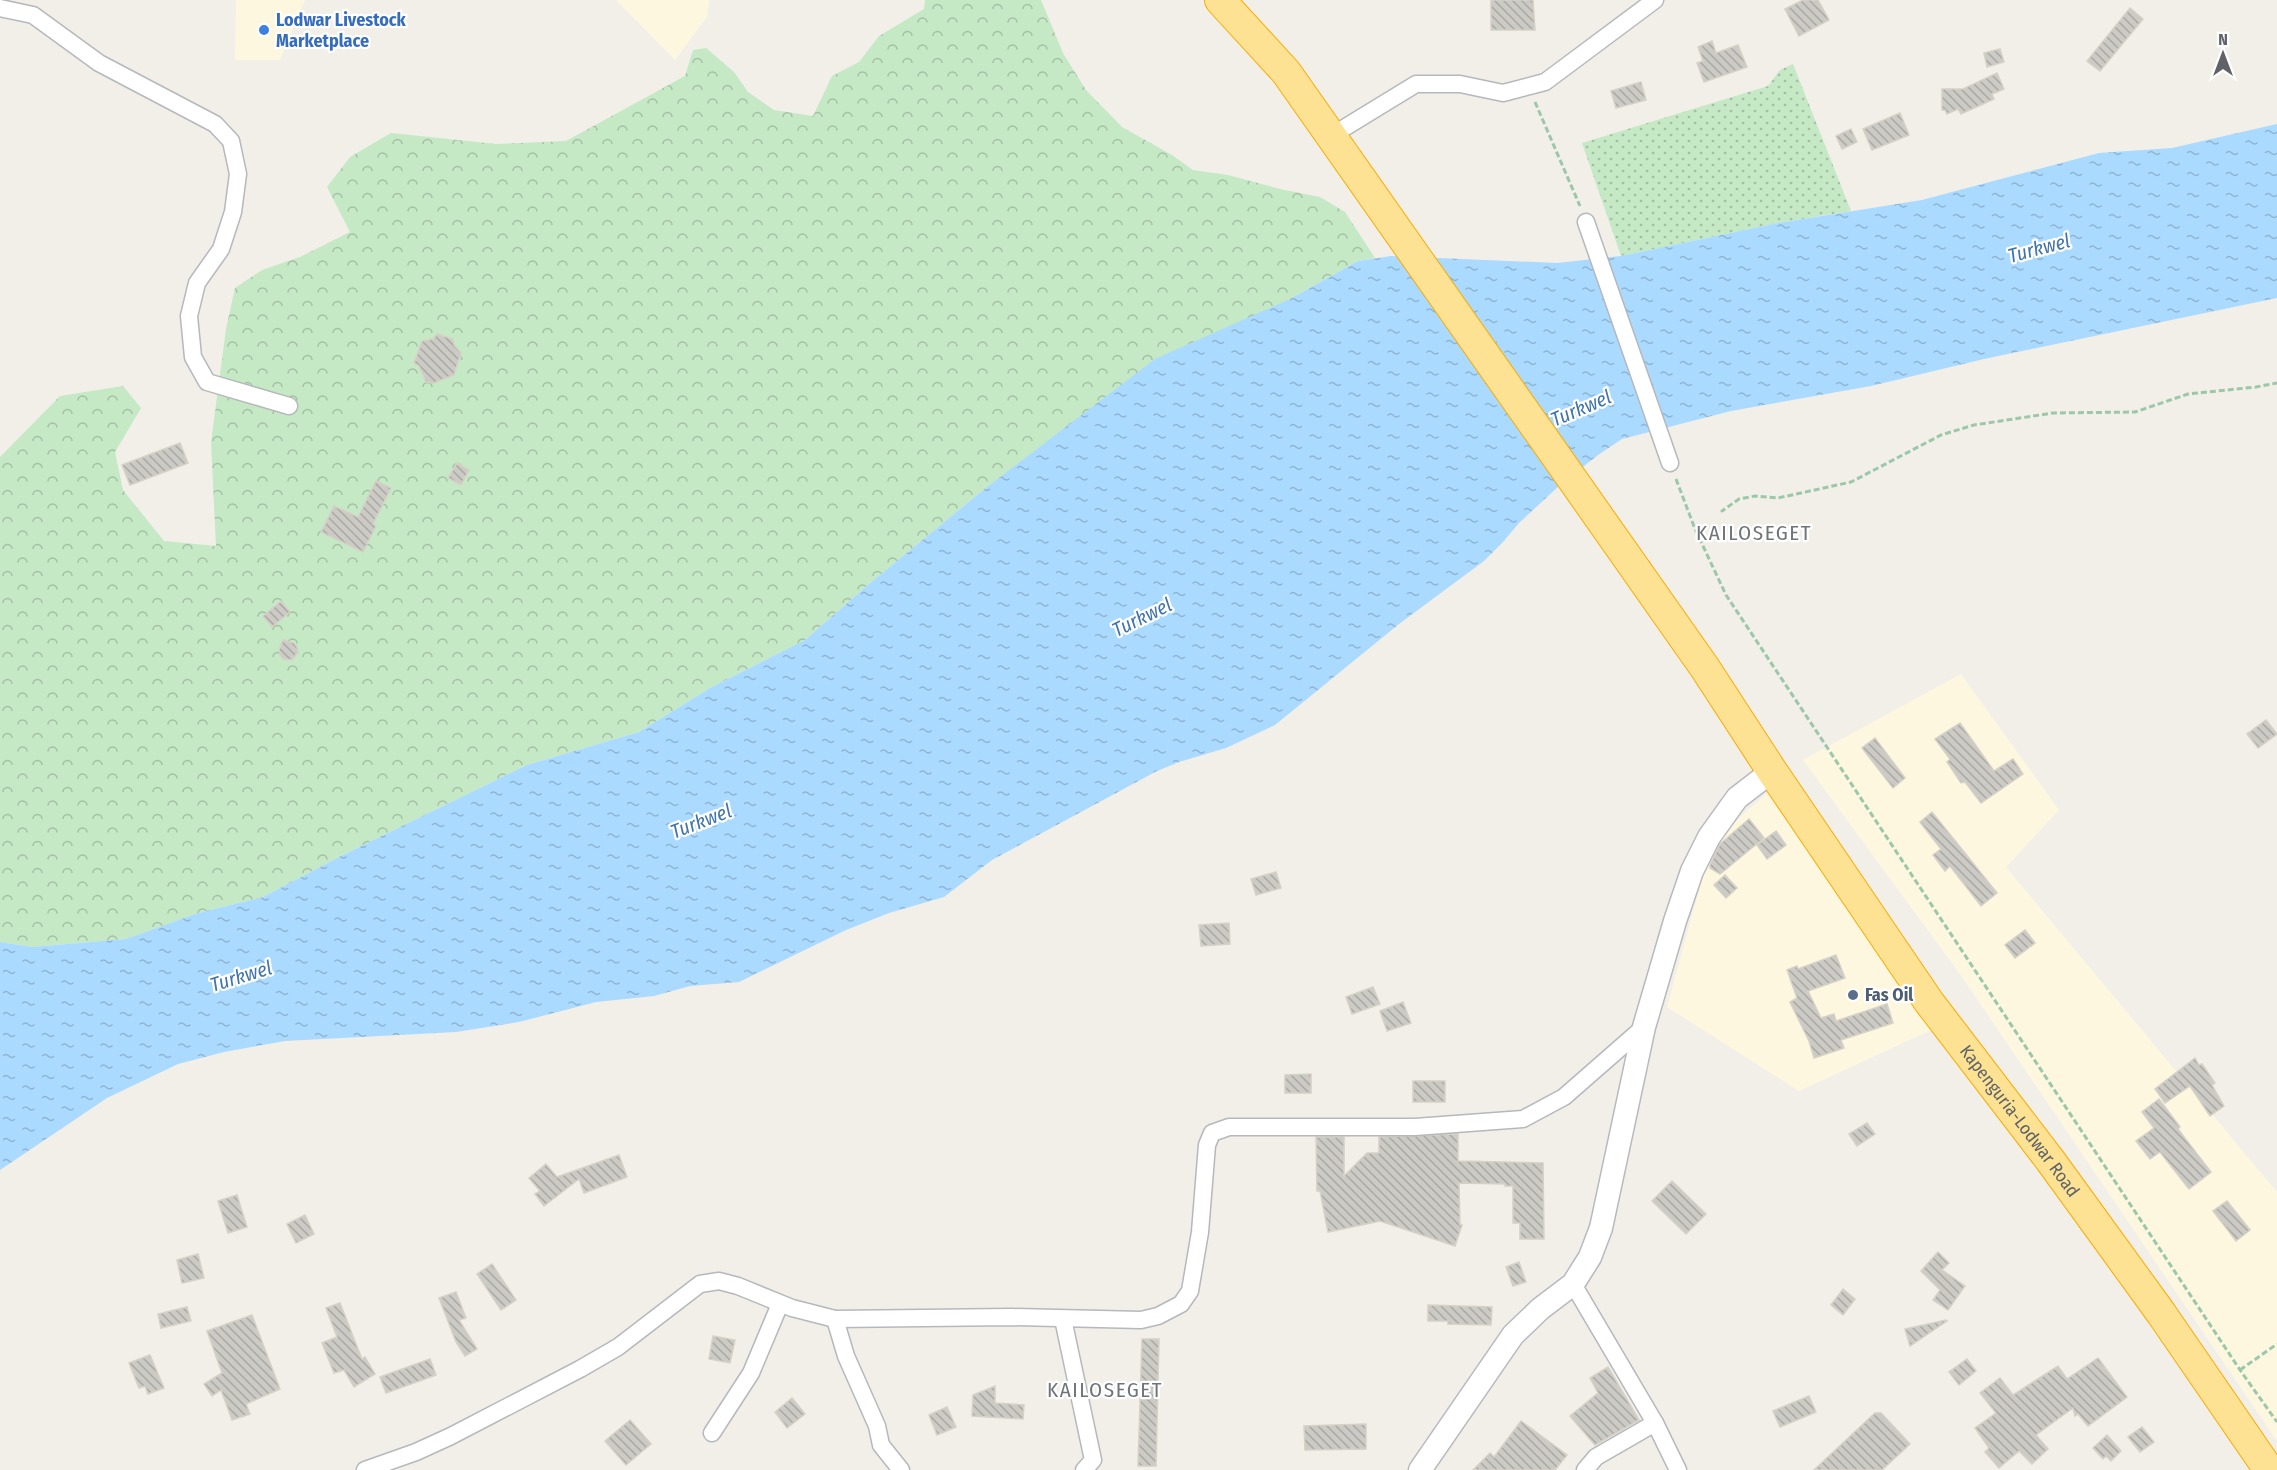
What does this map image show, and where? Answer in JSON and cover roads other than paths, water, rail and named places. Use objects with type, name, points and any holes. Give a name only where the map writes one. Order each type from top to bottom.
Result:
[{"type":"highway","name":"Kapenguria-Lodwar Road","points":[[1220,0],[1286,72],[1705,668],[1929,1002],[2050,1160],[2161,1313],[2269,1470]]},
{"type":"street","points":[[1331,136],[1416,84],[1460,84],[1503,93],[1545,82],[1655,0]]},
{"type":"street","points":[[0,8],[33,15],[99,63],[215,124],[231,141],[238,174],[232,212],[221,249],[197,283],[192,300],[189,316],[193,357],[207,382],[289,406]]},
{"type":"street","points":[[1586,222],[1670,463]]},
{"type":"street","points":[[1420,1470],[1513,1335],[1540,1309],[1573,1284],[1590,1257],[1601,1228],[1644,1027],[1692,871],[1709,837],[1737,798],[1772,771]]},
{"type":"street","points":[[365,1470],[442,1440],[580,1369],[618,1347],[700,1284],[719,1281],[738,1286],[780,1304],[835,1319],[1011,1317],[1141,1320],[1158,1316],[1182,1305],[1190,1291],[1200,1232],[1207,1145],[1212,1133],[1228,1127],[1415,1127],[1523,1119],[1564,1097],[1644,1027]]},
{"type":"street","points":[[1573,1284],[1655,1424],[1678,1470]]},
{"type":"street","points":[[712,1433],[751,1373],[780,1304]]},
{"type":"street","points":[[835,1319],[846,1356],[877,1426],[881,1445],[901,1470]]},
{"type":"street","points":[[1063,1319],[1093,1460],[1084,1470]]},
{"type":"street","points":[[1585,1470],[1596,1457],[1655,1424]]},
{"type":"water","name":"Turkwel","points":[[2277,124],[2277,298],[1984,359],[1871,386],[1731,411],[1622,439],[1560,485],[1519,523],[1484,561],[1399,624],[1275,725],[1226,748],[1157,771],[992,860],[944,897],[889,913],[846,930],[739,982],[690,986],[654,996],[596,1002],[519,1022],[456,1032],[285,1041],[224,1052],[178,1064],[107,1098],[0,1170],[0,942],[32,947],[126,939],[198,913],[263,897],[527,765],[639,732],[710,688],[805,640],[982,491],[1155,359],[1290,299],[1358,261],[1391,256],[1557,263],[1621,256],[1778,223],[1922,200],[2099,153],[2172,148]]},
{"type":"place","name":"Lodwar Livestock Marketplace","points":[[264,30]]},
{"type":"place","name":"Fas Oil","points":[[1853,995]]},
{"type":"district","name":"KAILOSEGET","points":[[1754,533]]},
{"type":"district","name":"KAILOSEGET","points":[[1105,1390]]}]
